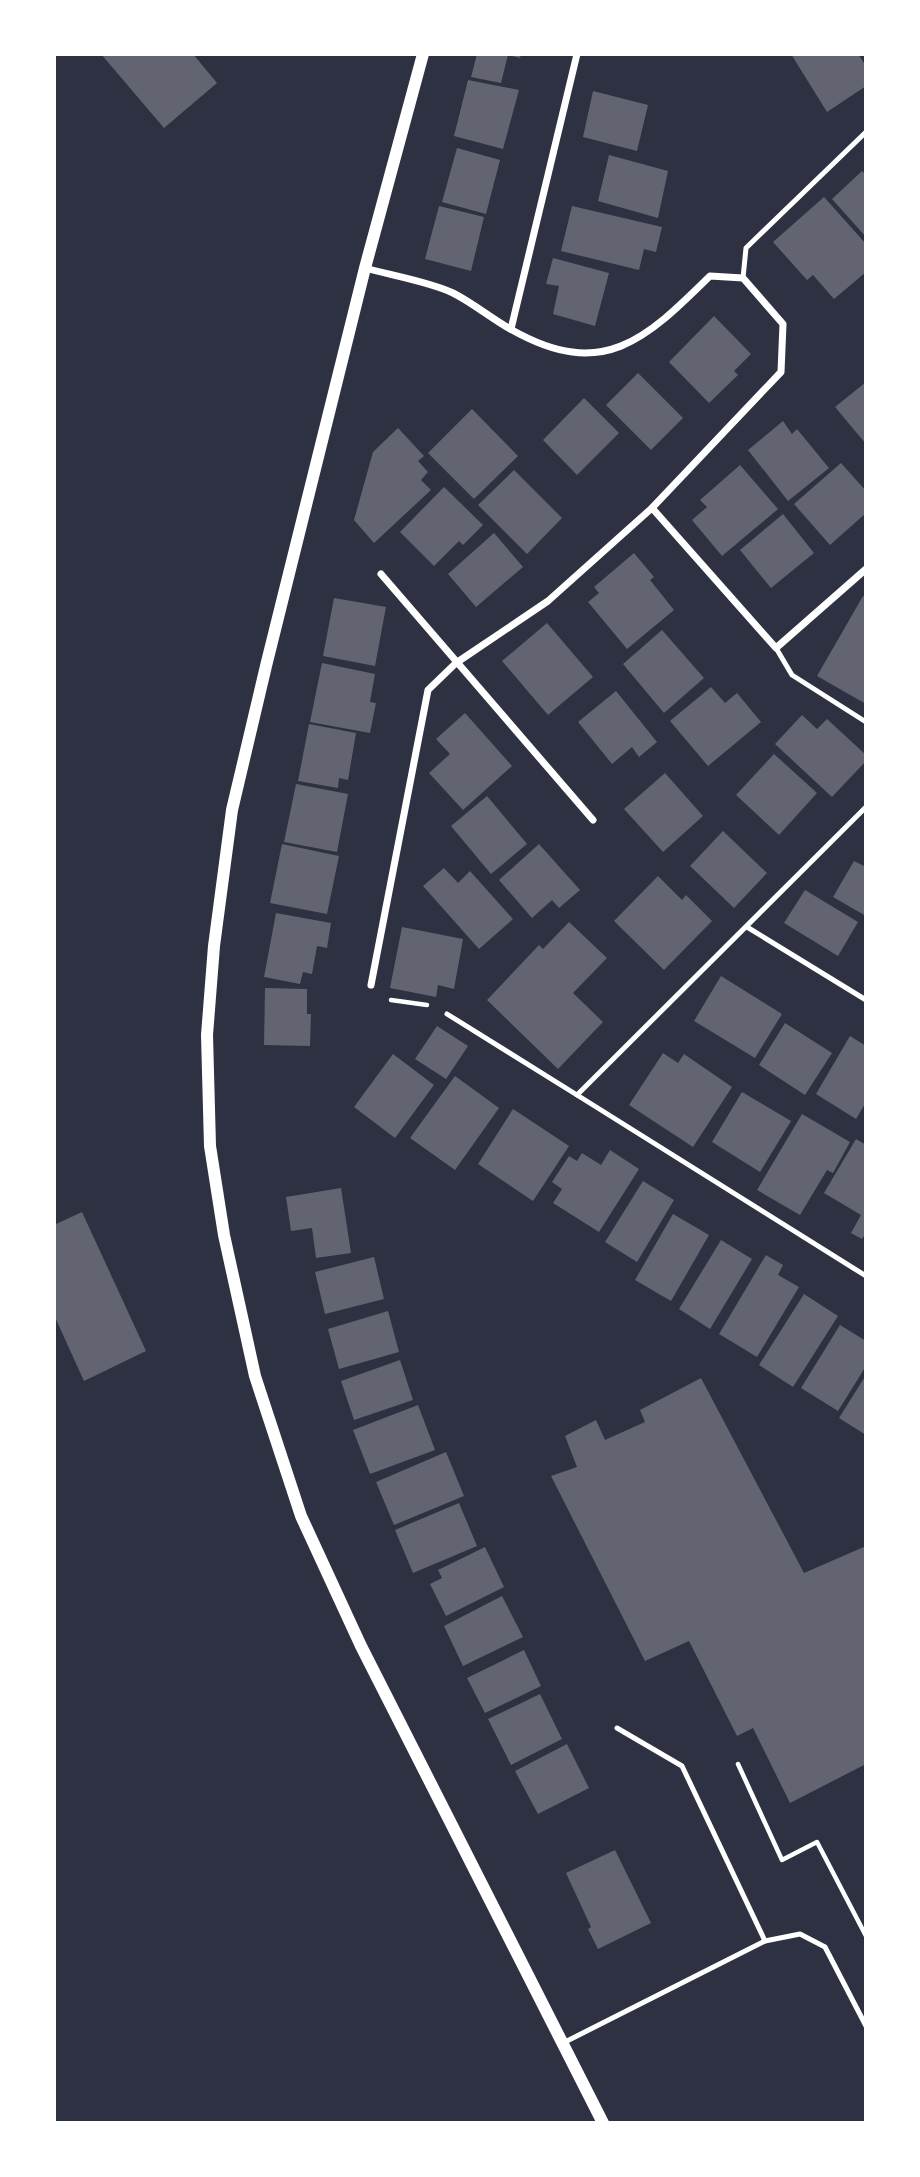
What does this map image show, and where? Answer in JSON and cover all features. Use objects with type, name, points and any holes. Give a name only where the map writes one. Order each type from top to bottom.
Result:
[{"type":"street","points":[[424,54],[365,268],[232,810],[214,946],[207,1035],[210,1146],[224,1235],[255,1376],[301,1516],[361,1646],[603,2123]]},
{"type":"street","points":[[511,329],[577,54]]},
{"type":"street","points":[[365,268],[452,292],[539,344],[576,354],[614,349],[646,334],[678,308],[710,276],[743,278],[783,324],[781,372],[652,508],[548,601],[456,663],[428,690],[371,985]]},
{"type":"street","points":[[652,508],[776,648],[866,569]]},
{"type":"street","points":[[381,574],[593,820]]},
{"type":"lane","points":[[743,278],[746,248],[866,132]]},
{"type":"lane","points":[[776,648],[792,675],[866,722]]},
{"type":"lane","points":[[577,1095],[866,807]]},
{"type":"lane","points":[[747,927],[866,1000]]},
{"type":"lane","points":[[447,1014],[866,1276]]},
{"type":"lane","points":[[617,1728],[682,1766],[765,1941]]},
{"type":"lane","points":[[563,2043],[765,1941],[800,1934],[825,1947],[866,2026]]},
{"type":"path","points":[[371,985],[384,999],[428,1006]]},
{"type":"path","points":[[738,1764],[782,1860],[817,1842],[865,1937]]},
{"type":"building","points":[[101,54],[193,54],[217,83],[164,128]]},
{"type":"building","points":[[477,54],[521,54],[520,58],[508,55],[501,83],[471,77]]},
{"type":"building","points":[[791,54],[858,54],[866,66],[866,86],[827,112]]},
{"type":"building","points":[[468,80],[519,90],[503,149],[454,136]]},
{"type":"building","points":[[593,91],[648,105],[637,151],[583,137]]},
{"type":"building","points":[[457,148],[500,160],[486,214],[442,202]]},
{"type":"building","points":[[609,155],[668,171],[658,218],[598,201]]},
{"type":"building","points":[[862,171],[866,175],[866,237],[832,199]]},
{"type":"building","points":[[824,197],[866,244],[866,272],[834,299],[813,275],[807,280],[773,242]]},
{"type":"building","points":[[439,206],[484,217],[471,271],[425,259]]},
{"type":"building","points":[[572,206],[662,227],[656,252],[644,249],[639,270],[561,251]]},
{"type":"building","points":[[553,258],[609,273],[595,326],[553,314],[559,286],[546,284]]},
{"type":"building","points":[[714,316],[751,354],[734,371],[738,375],[709,403],[669,362]]},
{"type":"building","points":[[638,373],[683,418],[651,450],[606,405]]},
{"type":"building","points":[[866,382],[866,444],[835,407]]},
{"type":"building","points":[[584,398],[619,433],[577,475],[543,440]]},
{"type":"building","points":[[472,409],[518,456],[474,499],[428,453]]},
{"type":"building","points":[[783,421],[792,434],[797,429],[829,468],[788,501],[748,450]]},
{"type":"building","points":[[398,428],[424,456],[418,461],[428,472],[421,480],[431,490],[374,543],[354,520],[373,452]]},
{"type":"building","points":[[841,463],[866,491],[866,513],[830,545],[794,504]]},
{"type":"building","points":[[740,465],[778,509],[722,556],[692,520],[707,507],[700,500]]},
{"type":"building","points":[[514,470],[562,518],[527,554],[478,505]]},
{"type":"building","points":[[444,487],[483,525],[463,545],[459,541],[434,566],[400,532]]},
{"type":"building","points":[[783,514],[814,553],[771,588],[740,550]]},
{"type":"building","points":[[494,533],[523,567],[476,607],[448,574]]},
{"type":"building","points":[[634,553],[654,577],[650,580],[674,610],[627,649],[588,602],[599,593],[594,587]]},
{"type":"building","points":[[863,596],[866,597],[866,704],[817,676]]},
{"type":"building","points":[[334,598],[386,607],[375,666],[323,656]]},
{"type":"building","points":[[547,623],[593,677],[548,715],[502,661]]},
{"type":"building","points":[[662,630],[704,678],[664,713],[623,664]]},
{"type":"building","points":[[322,663],[375,674],[370,702],[376,703],[370,733],[310,722]]},
{"type":"building","points":[[711,687],[725,703],[737,693],[761,722],[708,766],[670,721]]},
{"type":"building","points":[[616,691],[657,742],[639,757],[632,747],[612,764],[578,722]]},
{"type":"building","points":[[465,713],[512,766],[463,810],[429,773],[450,754],[436,739]]},
{"type":"building","points":[[802,715],[817,729],[827,719],[866,755],[866,761],[832,797],[775,744]]},
{"type":"building","points":[[309,724],[356,733],[348,780],[339,778],[338,788],[298,781]]},
{"type":"building","points":[[774,754],[817,793],[779,835],[736,795]]},
{"type":"building","points":[[665,773],[703,816],[663,852],[624,809]]},
{"type":"building","points":[[296,784],[348,794],[337,852],[284,842]]},
{"type":"building","points":[[487,796],[527,844],[491,874],[451,826]]},
{"type":"building","points":[[723,831],[767,873],[734,908],[690,866]]},
{"type":"building","points":[[282,844],[339,856],[327,914],[270,903]]},
{"type":"building","points":[[539,844],[580,890],[559,908],[552,900],[532,918],[499,880]]},
{"type":"building","points":[[854,861],[866,867],[866,916],[833,897]]},
{"type":"building","points":[[444,868],[458,883],[470,871],[513,919],[479,949],[423,886]]},
{"type":"building","points":[[658,876],[682,900],[686,895],[712,921],[664,970],[614,921]]},
{"type":"building","points":[[805,890],[858,922],[838,956],[784,923]]},
{"type":"building","points":[[276,913],[331,923],[327,948],[317,946],[312,974],[303,972],[300,984],[264,977]]},
{"type":"building","points":[[569,922],[607,958],[573,993],[603,1022],[558,1069],[487,1000],[539,945],[543,949]]},
{"type":"building","points":[[402,927],[463,939],[454,989],[438,985],[436,997],[390,988]]},
{"type":"building","points":[[721,976],[782,1014],[755,1058],[694,1021]]},
{"type":"building","points":[[265,988],[307,989],[307,1014],[311,1014],[310,1046],[264,1045]]},
{"type":"building","points":[[785,1023],[832,1053],[805,1095],[759,1065]]},
{"type":"building","points":[[437,1026],[468,1046],[446,1079],[415,1059]]},
{"type":"building","points":[[850,1036],[866,1046],[866,1102],[856,1119],[816,1094]]},
{"type":"building","points":[[663,1053],[678,1063],[684,1054],[732,1087],[693,1147],[629,1105]]},
{"type":"building","points":[[393,1054],[434,1085],[395,1138],[354,1107]]},
{"type":"building","points":[[455,1076],[499,1108],[455,1170],[410,1138]]},
{"type":"building","points":[[742,1092],[791,1121],[760,1172],[712,1142]]},
{"type":"building","points":[[513,1109],[569,1146],[533,1201],[478,1164]]},
{"type":"building","points":[[802,1114],[850,1142],[833,1173],[827,1170],[800,1215],[757,1190]]},
{"type":"building","points":[[856,1139],[866,1145],[866,1233],[862,1239],[851,1233],[861,1215],[824,1193]]},
{"type":"building","points":[[610,1150],[639,1169],[599,1232],[553,1203],[562,1189],[552,1182],[569,1156],[577,1161],[582,1153],[601,1165]]},
{"type":"building","points":[[643,1181],[674,1200],[637,1262],[605,1242]]},
{"type":"building","points":[[341,1188],[351,1253],[316,1258],[312,1228],[291,1231],[286,1197]]},
{"type":"building","points":[[82,1212],[146,1351],[84,1381],[54,1315],[54,1225]]},
{"type":"building","points":[[673,1214],[709,1235],[671,1301],[635,1280]]},
{"type":"building","points":[[721,1240],[752,1259],[710,1329],[679,1309]]},
{"type":"building","points":[[766,1255],[783,1265],[778,1275],[799,1287],[757,1357],[719,1334]]},
{"type":"building","points":[[374,1257],[384,1299],[325,1314],[315,1272]]},
{"type":"building","points":[[804,1294],[838,1316],[793,1387],[759,1365]]},
{"type":"building","points":[[388,1311],[399,1352],[339,1369],[328,1329]]},
{"type":"building","points":[[840,1325],[866,1341],[866,1366],[838,1411],[801,1388]]},
{"type":"building","points":[[400,1360],[413,1400],[354,1420],[341,1381]]},
{"type":"building","points":[[866,1375],[866,1435],[839,1418]]},
{"type":"building","points":[[701,1378],[804,1573],[866,1546],[866,1764],[790,1803],[753,1728],[737,1736],[689,1641],[645,1661],[551,1476],[577,1467],[565,1436],[596,1420],[605,1440],[645,1422],[640,1410]]},
{"type":"building","points":[[418,1405],[435,1450],[370,1474],[353,1430]]},
{"type":"building","points":[[446,1452],[464,1496],[394,1525],[376,1482]]},
{"type":"building","points":[[459,1503],[477,1546],[413,1573],[395,1530]]},
{"type":"building","points":[[485,1547],[504,1587],[446,1616],[430,1584],[442,1578],[438,1570]]},
{"type":"building","points":[[502,1596],[523,1637],[463,1666],[444,1626]]},
{"type":"building","points":[[524,1650],[541,1686],[485,1713],[467,1678]]},
{"type":"building","points":[[540,1694],[562,1739],[511,1765],[488,1719]]},
{"type":"building","points":[[567,1744],[589,1788],[538,1814],[515,1771]]},
{"type":"building","points":[[615,1850],[651,1923],[598,1949],[566,1873]]}]
